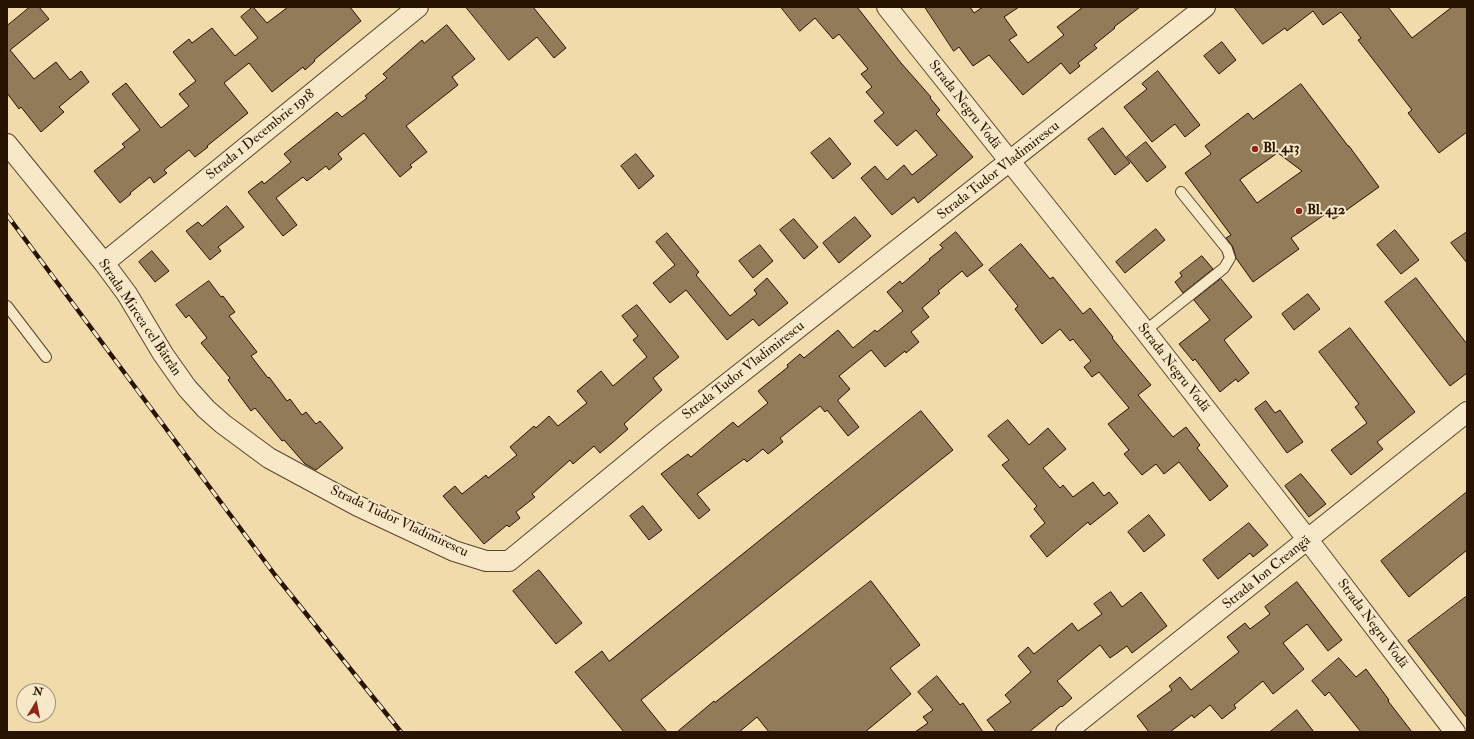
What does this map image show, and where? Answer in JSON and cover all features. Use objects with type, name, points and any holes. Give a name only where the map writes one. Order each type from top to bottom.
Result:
[{"type":"street","name":"Strada 1 Decembrie 1918","points":[[104,263],[418,7]]},
{"type":"street","name":"Strada Negru Vodă","points":[[887,7],[1145,331],[1455,732]]},
{"type":"street","name":"Strada Tudor Vladimirescu","points":[[250,445],[269,458],[358,506],[454,551],[486,561],[509,561],[661,436],[1205,7]]},
{"type":"street","name":"Strada Mircea cel Bătrân","points":[[7,144],[104,263],[127,294],[162,354],[187,388],[217,419],[250,445]]},
{"type":"street","name":"Strada Ion Creangă","points":[[1066,732],[1467,412]]},
{"type":"lane","points":[[1145,331],[1224,268],[1230,258],[1227,249],[1181,192]]},
{"type":"lane","points":[[7,306],[46,357]]},
{"type":"building","points":[[30,7],[39,7],[49,19],[10,50],[34,79],[56,62],[70,80],[81,71],[89,82],[59,107],[64,112],[41,132],[21,107],[19,109],[7,93],[7,26]]},
{"type":"building","points":[[253,7],[267,23],[288,7],[350,7],[361,21],[314,60],[315,61],[305,70],[303,67],[272,92],[249,63],[224,83],[248,113],[195,157],[189,150],[164,170],[167,173],[154,183],[150,177],[120,203],[94,171],[125,147],[122,144],[140,130],[112,94],[126,83],[161,128],[189,106],[179,94],[196,81],[173,52],[189,39],[192,43],[212,28],[235,56],[258,38],[241,17]]},
{"type":"building","points":[[466,7],[533,7],[566,48],[554,58],[537,37],[509,60]]},
{"type":"building","points":[[781,7],[857,7],[901,63],[931,97],[930,98],[940,110],[936,114],[973,157],[918,203],[914,197],[892,215],[861,178],[875,166],[887,180],[904,165],[912,175],[937,155],[916,130],[897,146],[874,121],[884,113],[866,92],[872,87],[861,74],[868,69],[839,34],[833,39],[815,18],[800,31]]},
{"type":"building","points":[[925,7],[970,7],[974,13],[983,7],[1019,7],[1004,17],[1017,35],[1009,40],[1028,63],[1064,35],[1057,27],[1083,7],[1140,7],[1094,45],[1097,48],[1078,63],[1080,66],[1070,74],[1061,63],[1023,95],[989,55],[973,66],[959,47],[954,51]]},
{"type":"building","points":[[1234,7],[1388,7],[1412,38],[1452,7],[1467,7],[1467,132],[1439,153],[1408,113],[1412,110],[1358,40],[1361,38],[1341,12],[1323,25],[1313,11],[1287,31],[1285,28],[1263,44]]},
{"type":"building","points":[[447,25],[475,59],[452,77],[458,85],[406,126],[427,152],[410,165],[412,167],[400,177],[364,133],[338,154],[342,159],[329,170],[326,166],[307,181],[303,177],[276,198],[297,225],[283,236],[248,192],[262,181],[264,184],[291,162],[284,154],[337,112],[342,117],[367,98],[365,96],[387,78],[383,74],[422,40],[424,43]]},
{"type":"building","points":[[1222,42],[1236,60],[1219,74],[1204,56]]},
{"type":"building","points":[[1158,71],[1200,125],[1185,137],[1175,124],[1152,142],[1124,107],[1147,89],[1142,84]]},
{"type":"building","points":[[1301,84],[1379,187],[1334,219],[1324,215],[1291,238],[1299,249],[1253,282],[1236,258],[1233,247],[1226,238],[1231,235],[1185,173],[1211,154],[1205,146],[1248,113],[1253,119]],"holes":[[[1278,153],[1302,171],[1257,203],[1240,180]]]},
{"type":"building","points":[[1103,128],[1130,163],[1115,175],[1088,139]]},
{"type":"building","points":[[830,138],[851,164],[833,179],[811,153]]},
{"type":"building","points":[[1146,142],[1166,167],[1147,182],[1127,157]]},
{"type":"building","points":[[636,154],[654,176],[639,189],[621,166]]},
{"type":"building","points":[[227,206],[244,227],[218,247],[221,251],[210,260],[186,231],[198,222],[202,226]]},
{"type":"building","points":[[855,217],[871,236],[839,263],[823,243]]},
{"type":"building","points":[[794,219],[818,247],[804,259],[780,230]]},
{"type":"building","points":[[1156,229],[1165,240],[1125,273],[1116,262]]},
{"type":"building","points":[[1395,230],[1419,260],[1401,274],[1377,245]]},
{"type":"building","points":[[956,232],[983,265],[967,277],[962,271],[938,291],[940,293],[922,308],[929,317],[911,332],[919,342],[906,353],[905,351],[885,367],[871,350],[839,376],[850,389],[838,401],[859,427],[848,436],[827,410],[825,412],[820,406],[780,438],[783,442],[768,454],[763,449],[747,462],[744,459],[697,494],[710,510],[699,519],[661,474],[688,454],[691,457],[733,422],[738,427],[768,403],[758,391],[788,367],[787,365],[800,354],[804,358],[838,330],[853,348],[875,330],[877,332],[903,311],[887,292],[900,281],[902,284],[930,260],[929,259],[943,248],[940,245]]},
{"type":"building","points":[[1467,232],[1467,263],[1451,243]]},
{"type":"building","points":[[667,233],[699,272],[696,275],[730,316],[757,294],[754,290],[767,278],[788,303],[759,326],[753,319],[727,340],[686,290],[670,303],[653,283],[675,265],[656,242]]},
{"type":"building","points":[[1021,244],[1050,279],[1053,277],[1083,314],[1090,308],[1113,337],[1112,338],[1151,385],[1138,395],[1173,437],[1186,427],[1200,445],[1197,448],[1228,486],[1210,501],[1179,462],[1164,474],[1156,464],[1142,475],[1124,454],[1129,450],[1108,424],[1129,408],[1099,372],[1092,377],[1084,367],[1091,361],[1073,339],[1070,341],[1060,329],[1042,344],[1015,309],[1018,306],[989,270]]},
{"type":"building","points":[[760,245],[773,261],[753,278],[739,261]]},
{"type":"building","points":[[152,251],[169,271],[155,282],[139,262]]},
{"type":"building","points":[[1202,256],[1213,269],[1183,293],[1175,282],[1182,276],[1180,273]]},
{"type":"building","points":[[1416,278],[1467,344],[1467,373],[1450,386],[1385,302]]},
{"type":"building","points":[[1221,279],[1252,317],[1224,340],[1249,373],[1238,382],[1236,379],[1220,392],[1195,359],[1193,361],[1179,344],[1210,320],[1194,300]]},
{"type":"building","points":[[209,281],[235,312],[229,316],[257,352],[251,356],[268,378],[269,377],[287,401],[290,399],[302,415],[306,412],[316,424],[320,421],[343,448],[316,470],[305,464],[284,440],[282,441],[255,408],[251,411],[228,380],[230,378],[201,343],[207,338],[189,315],[186,318],[176,305]]},
{"type":"building","points":[[1308,294],[1320,309],[1294,330],[1282,314]]},
{"type":"building","points":[[637,305],[679,357],[653,378],[662,390],[624,424],[628,429],[612,443],[600,453],[594,446],[573,464],[570,460],[532,494],[535,497],[516,512],[520,518],[509,527],[507,525],[484,544],[443,496],[455,486],[462,494],[486,475],[488,478],[517,455],[510,447],[534,426],[536,428],[549,416],[558,426],[587,403],[577,391],[601,371],[613,386],[647,357],[633,340],[638,336],[622,316]]},
{"type":"building","points":[[1350,328],[1415,412],[1377,442],[1383,449],[1351,475],[1331,450],[1367,423],[1355,407],[1359,404],[1319,352]]},
{"type":"building","points":[[1266,401],[1275,413],[1280,410],[1303,442],[1287,453],[1255,409]]},
{"type":"building","points":[[921,411],[953,450],[641,700],[667,732],[624,732],[575,672],[602,651],[609,661]]},
{"type":"building","points":[[1008,420],[1029,445],[1048,428],[1066,449],[1043,468],[1060,488],[1063,485],[1073,497],[1093,482],[1104,496],[1109,492],[1118,503],[1090,525],[1088,522],[1047,557],[1030,536],[1045,523],[1034,509],[1037,506],[1002,465],[1009,460],[988,436]]},
{"type":"building","points":[[1301,474],[1326,504],[1309,517],[1285,486]]},
{"type":"building","points":[[1467,492],[1467,550],[1409,597],[1381,561]]},
{"type":"building","points":[[643,506],[662,530],[649,540],[630,516]]},
{"type":"building","points":[[1149,515],[1165,535],[1144,552],[1128,532]]},
{"type":"building","points":[[1249,523],[1268,545],[1253,557],[1250,553],[1218,579],[1203,560]]},
{"type":"building","points":[[539,570],[582,623],[556,644],[513,591]]},
{"type":"building","points":[[871,581],[920,645],[890,668],[911,694],[865,732],[769,732],[757,717],[739,732],[677,732],[714,701],[715,702]]},
{"type":"building","points":[[1297,582],[1342,640],[1328,651],[1307,624],[1283,643],[1304,669],[1273,694],[1263,681],[1234,705],[1236,708],[1222,719],[1210,705],[1194,718],[1192,715],[1170,732],[1149,732],[1137,716],[1172,690],[1169,686],[1180,677],[1191,690],[1239,652],[1227,637],[1245,623],[1250,629],[1270,614],[1265,607]]},
{"type":"building","points":[[1111,592],[1122,607],[1141,592],[1167,626],[1132,653],[1127,646],[1110,658],[1100,645],[1057,681],[1072,698],[1062,707],[1061,706],[1029,732],[996,732],[987,720],[1011,702],[1005,695],[1031,672],[1018,656],[1028,647],[1034,654],[1072,623],[1078,631],[1102,614],[1094,604]]},
{"type":"building","points":[[1467,596],[1467,718],[1408,641]]},
{"type":"building","points":[[1339,658],[1356,677],[1366,669],[1412,732],[1361,732],[1329,692],[1325,696],[1312,681]]},
{"type":"building","points":[[937,676],[960,705],[963,703],[983,732],[915,732],[928,723],[923,717],[933,710],[918,692]]},
{"type":"building","points":[[1297,710],[1314,732],[1270,732]]},
{"type":"railway","points":[[7,215],[275,575],[401,732]]},
{"type":"place","name":"Bl. 413","points":[[1255,149]]},
{"type":"place","name":"Bl. 412","points":[[1299,211]]}]
